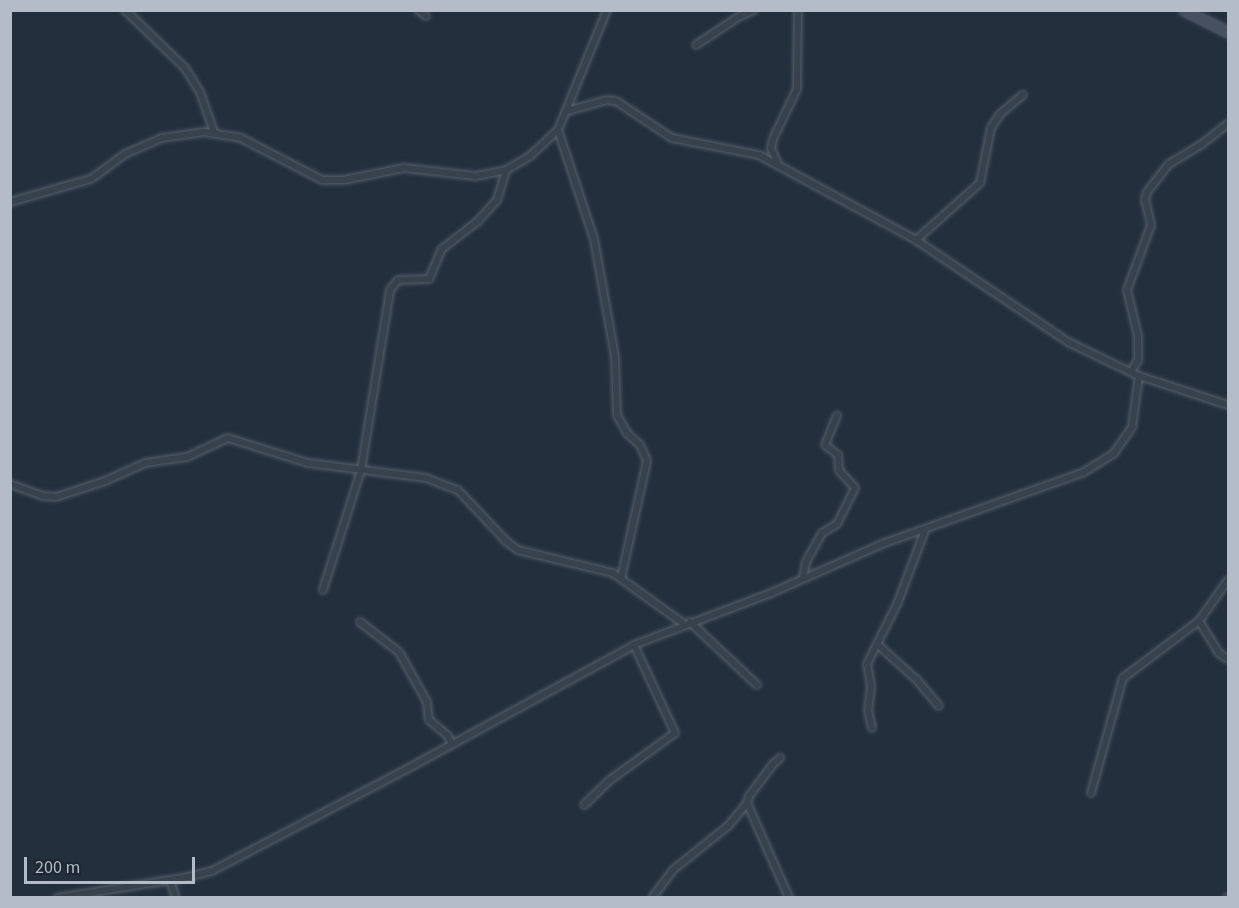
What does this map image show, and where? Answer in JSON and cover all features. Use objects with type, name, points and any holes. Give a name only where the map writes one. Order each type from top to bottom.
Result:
[{"type":"main road","points":[[1188,11],[1228,32]]},
{"type":"street","points":[[125,10],[185,68],[200,92],[214,132]]},
{"type":"street","points":[[418,10],[426,16]]},
{"type":"street","points":[[10,202],[91,179],[125,154],[162,138],[214,132],[241,138],[322,180],[344,180],[404,168],[476,176],[506,171],[530,156],[558,130],[607,10]]},
{"type":"street","points":[[696,45],[740,16],[754,10]]},
{"type":"street","points":[[777,163],[771,148],[773,139],[797,89],[798,10]]},
{"type":"street","points":[[916,240],[980,183],[991,128],[1000,114],[1023,95]]},
{"type":"street","points":[[567,111],[607,100],[616,101],[672,138],[759,154],[916,240],[1033,320],[1070,342],[1138,376],[1228,405]]},
{"type":"street","points":[[1131,372],[1138,360],[1138,336],[1127,290],[1151,225],[1145,200],[1147,192],[1169,164],[1202,144],[1228,124]]},
{"type":"street","points":[[558,130],[594,239],[615,357],[617,415],[627,433],[640,445],[647,461],[621,578]]},
{"type":"street","points":[[323,590],[361,471],[390,290],[398,280],[429,279],[442,249],[489,211],[497,200],[506,171]]},
{"type":"street","points":[[57,897],[170,880],[212,870],[634,645],[687,623],[771,594],[803,578],[925,530],[1084,472],[1105,460],[1123,443],[1132,427],[1138,376]]},
{"type":"street","points":[[803,578],[806,561],[822,533],[837,524],[855,488],[839,470],[838,455],[825,445],[837,415]]},
{"type":"street","points":[[10,484],[43,496],[56,497],[105,481],[131,467],[187,457],[228,438],[308,463],[439,480],[458,490],[506,541],[518,550],[597,568],[621,578],[687,623],[757,685]]},
{"type":"street","points":[[872,728],[868,711],[871,686],[867,668],[898,602],[925,530]]},
{"type":"street","points":[[1091,793],[1123,678],[1199,621],[1228,580]]},
{"type":"street","points":[[1199,621],[1220,653],[1228,659]]},
{"type":"street","points":[[360,622],[399,652],[427,702],[429,720],[448,736],[452,744]]},
{"type":"street","points":[[877,644],[918,680],[939,706]]},
{"type":"street","points":[[584,805],[610,780],[675,733],[634,645]]},
{"type":"street","points":[[652,897],[673,870],[728,826],[780,758]]},
{"type":"street","points":[[747,803],[789,897]]},
{"type":"street","points":[[170,880],[176,897]]}]
